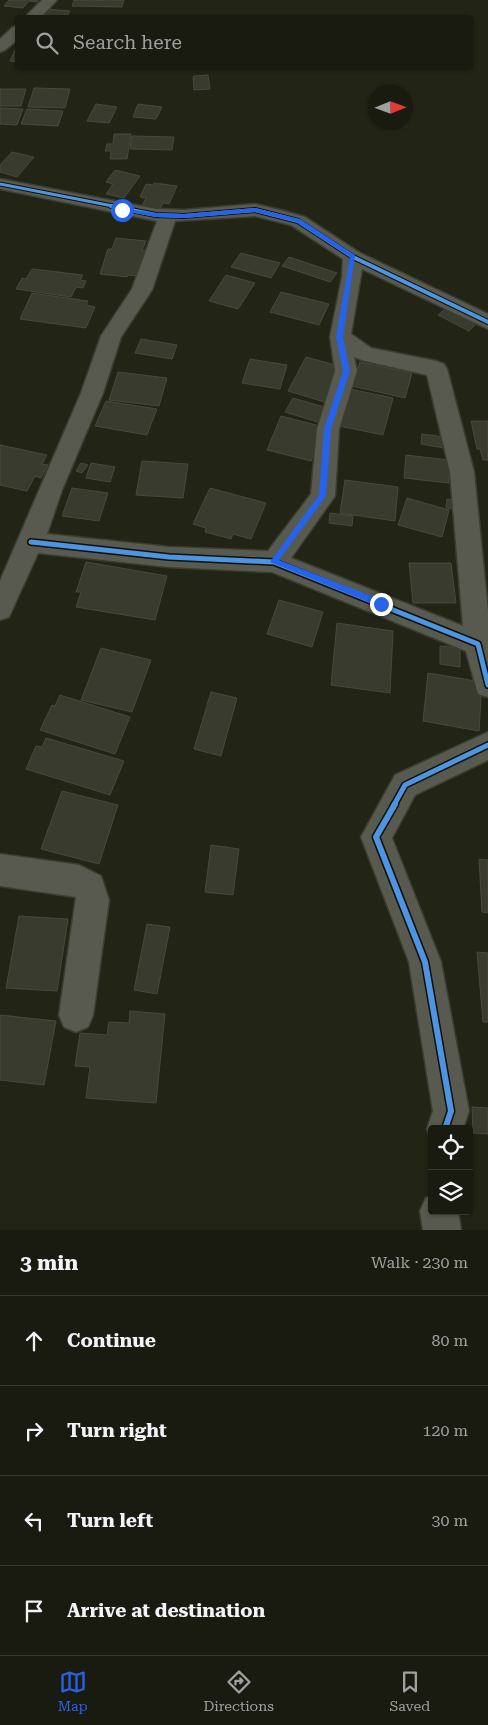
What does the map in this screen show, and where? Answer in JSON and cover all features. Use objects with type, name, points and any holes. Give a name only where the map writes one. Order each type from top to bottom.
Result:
[{"type":"street","points":[[34,15],[50,0]]},
{"type":"street","points":[[0,47],[15,33]]},
{"type":"street","points":[[0,184],[122,210],[168,215],[255,210],[277,215],[298,221],[353,257],[488,322]]},
{"type":"street","points":[[0,609],[31,542],[50,490],[92,393],[111,336],[142,290],[168,215]]},
{"type":"street","points":[[274,562],[323,496],[328,429],[346,371],[340,337],[353,257]]},
{"type":"street","points":[[340,337],[365,354],[436,370],[462,472],[478,644],[488,685]]},
{"type":"street","points":[[31,542],[168,557],[274,562],[478,644]]},
{"type":"street","points":[[446,1125],[451,1111],[425,962],[376,837],[406,785],[488,745]]},
{"type":"street","points":[[0,870],[79,881],[90,887],[93,900],[76,1015]]},
{"type":"street","points":[[440,1215],[442,1230]]},
{"type":"building","points":[[9,0],[38,0],[37,2],[29,1],[23,8],[4,6]]},
{"type":"building","points":[[74,0],[124,0],[122,7],[72,6]]},
{"type":"building","points":[[46,9],[70,11],[68,15],[42,15]]},
{"type":"building","points":[[15,50],[15,62],[10,61]]},
{"type":"building","points":[[208,75],[210,89],[194,90],[193,76]]},
{"type":"building","points":[[34,88],[70,89],[65,108],[28,107]]},
{"type":"building","points":[[0,89],[26,89],[21,106],[0,106]]},
{"type":"building","points":[[96,104],[117,107],[109,123],[87,121]]},
{"type":"building","points":[[138,104],[162,107],[156,119],[133,117]]},
{"type":"building","points":[[0,108],[23,109],[17,125],[0,124]]},
{"type":"building","points":[[27,109],[63,111],[58,126],[21,124]]},
{"type":"building","points":[[114,134],[131,134],[127,159],[110,159],[111,151],[105,151],[107,144],[113,144]]},
{"type":"building","points":[[132,136],[174,137],[172,150],[130,149]]},
{"type":"building","points":[[12,152],[34,157],[17,177],[0,172],[0,165]]},
{"type":"building","points":[[115,170],[140,176],[124,198],[106,194],[113,184],[106,182]]},
{"type":"building","points":[[154,183],[177,186],[169,204],[163,203],[160,209],[142,206],[146,198],[140,197],[146,184],[153,185]]},
{"type":"building","points":[[116,238],[146,241],[142,250],[150,251],[147,261],[141,260],[136,276],[100,274],[108,249],[112,249]]},
{"type":"building","points":[[241,253],[280,263],[271,278],[231,267]]},
{"type":"building","points":[[289,257],[337,273],[330,282],[282,266]]},
{"type":"building","points":[[32,269],[83,275],[80,280],[86,281],[83,288],[76,287],[71,297],[16,289],[22,278],[26,279]]},
{"type":"building","points":[[226,275],[255,283],[238,309],[209,301]]},
{"type":"building","points":[[281,292],[329,304],[319,325],[270,312]]},
{"type":"building","points":[[32,293],[88,301],[86,305],[95,307],[86,328],[20,319]]},
{"type":"building","points":[[447,307],[477,323],[469,331],[438,315]]},
{"type":"building","points":[[141,339],[177,345],[172,359],[135,353]]},
{"type":"building","points":[[306,357],[346,368],[328,403],[288,391]]},
{"type":"building","points":[[250,359],[287,365],[280,389],[242,383]]},
{"type":"building","points":[[360,362],[412,373],[405,398],[352,386]]},
{"type":"building","points":[[118,372],[167,378],[159,406],[109,400]]},
{"type":"building","points":[[350,389],[393,398],[383,435],[339,426]]},
{"type":"building","points":[[293,398],[331,409],[324,424],[285,412]]},
{"type":"building","points":[[106,401],[157,409],[147,435],[95,426]]},
{"type":"building","points":[[281,416],[324,427],[311,461],[267,450]]},
{"type":"building","points":[[471,421],[488,421],[488,460],[483,460],[480,449],[477,449]]},
{"type":"building","points":[[422,434],[445,437],[444,448],[421,444]]},
{"type":"building","points":[[0,445],[47,455],[42,464],[48,465],[41,478],[35,476],[27,491],[0,485]]},
{"type":"building","points":[[406,455],[449,460],[449,483],[404,478]]},
{"type":"building","points":[[142,461],[188,464],[183,498],[136,495]]},
{"type":"building","points":[[81,463],[88,465],[82,473],[76,471]]},
{"type":"building","points":[[91,463],[115,467],[110,482],[86,478]]},
{"type":"building","points":[[345,480],[398,487],[395,521],[340,513]]},
{"type":"building","points":[[72,488],[108,493],[99,521],[62,516]]},
{"type":"building","points":[[210,488],[266,503],[251,539],[233,534],[231,539],[205,532],[206,528],[193,524]]},
{"type":"building","points":[[407,498],[449,510],[442,537],[398,525]]},
{"type":"building","points":[[447,499],[456,501],[456,509],[446,508]]},
{"type":"building","points":[[330,513],[353,516],[352,526],[329,523]]},
{"type":"building","points":[[86,562],[167,576],[155,620],[76,607],[81,592],[76,592]]},
{"type":"building","points":[[409,563],[451,563],[456,603],[413,603]]},
{"type":"building","points":[[279,600],[323,612],[312,647],[267,634]]},
{"type":"building","points":[[337,623],[393,631],[390,693],[331,685]]},
{"type":"building","points":[[440,646],[460,648],[460,667],[440,664]]},
{"type":"building","points":[[101,648],[151,660],[132,712],[81,700]]},
{"type":"building","points":[[428,673],[482,682],[479,731],[423,721]]},
{"type":"building","points":[[211,692],[237,698],[221,756],[194,749]]},
{"type":"building","points":[[60,695],[130,717],[115,754],[40,730],[52,705],[55,706]]},
{"type":"building","points":[[46,738],[124,761],[110,795],[26,769],[36,746],[42,747]]},
{"type":"building","points":[[62,791],[118,805],[99,864],[41,849]]},
{"type":"building","points":[[211,845],[239,849],[233,895],[205,892]]},
{"type":"building","points":[[479,859],[488,860],[488,913],[482,912]]},
{"type":"building","points":[[19,916],[68,919],[57,991],[6,988]]},
{"type":"building","points":[[147,924],[170,927],[157,994],[134,990]]},
{"type":"building","points":[[477,952],[488,953],[488,1022],[483,1022]]},
{"type":"building","points":[[130,1011],[165,1014],[156,1103],[86,1098],[90,1067],[75,1066],[80,1033],[107,1035],[109,1022],[129,1023]]},
{"type":"building","points":[[0,1015],[56,1021],[44,1085],[0,1080]]},
{"type":"building","points":[[472,1107],[488,1108],[488,1134],[473,1133]]},
{"type":"cycle path","points":[[0,184],[156,215],[184,216],[255,210],[277,215],[298,221],[353,257],[488,322]]},
{"type":"cycle path","points":[[31,542],[169,557],[274,562],[478,644],[488,685]]},
{"type":"cycle path","points":[[446,1125],[451,1111],[425,962],[376,837],[405,785],[488,745]]},
{"type":"route","points":[[122,210],[156,215],[184,216],[255,210],[298,221],[353,257],[352,277],[340,337],[346,371],[328,429],[323,496],[274,562],[381,604]]}]
